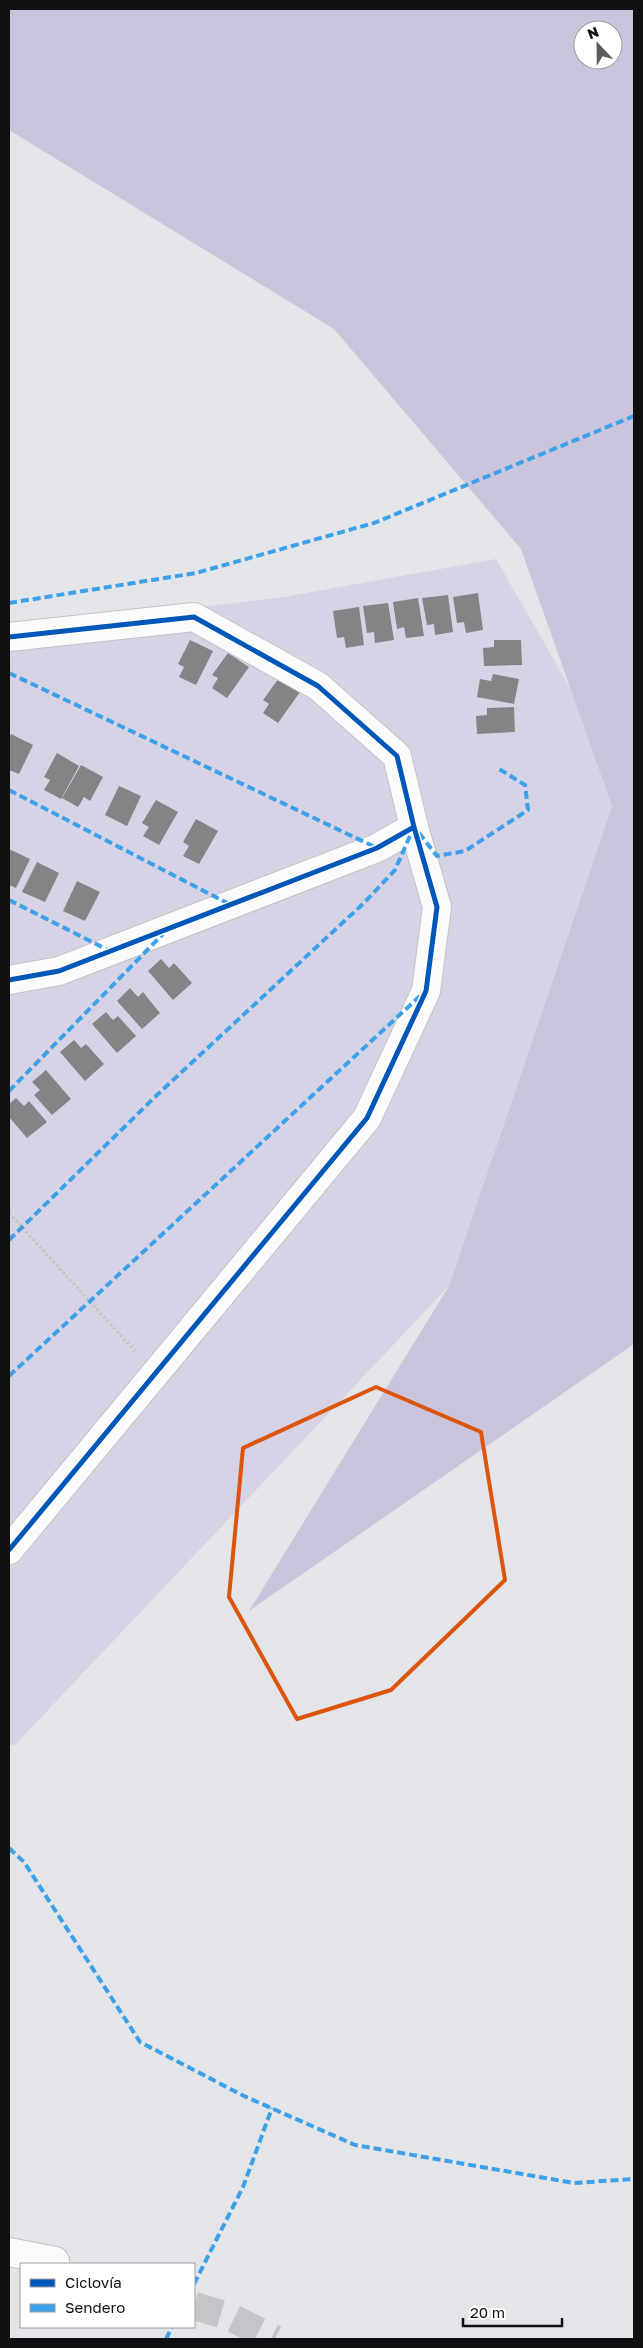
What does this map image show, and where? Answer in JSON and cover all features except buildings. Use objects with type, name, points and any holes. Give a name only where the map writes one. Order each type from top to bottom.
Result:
[{"type":"main road","points":[[9,637],[194,617],[318,686],[397,756],[414,827],[437,907],[426,991],[367,1118],[9,1550]]},
{"type":"main road","points":[[9,980],[59,971],[377,848],[414,827]]},
{"type":"main road","points":[[9,2252],[55,2261]]},
{"type":"path","points":[[9,1213],[155,1373]]},
{"type":"highlighted area","points":[[376,1387],[481,1432],[505,1580],[391,1690],[297,1719],[229,1597],[243,1448]]},
{"type":"shaded area","points":[[9,9],[634,9],[634,1344],[249,1611],[449,1286],[612,806],[521,549],[334,329],[9,130]]},
{"type":"shaded area","points":[[496,559],[573,693],[612,806],[449,1286],[14,1746],[9,1744],[9,626],[100,619],[284,597]]},
{"type":"tunnel","points":[[195,2306],[228,2316],[275,2339]]},
{"type":"marked path","points":[[9,603],[196,573],[374,523],[634,416]]},
{"type":"marked path","points":[[9,673],[377,848]]},
{"type":"marked path","points":[[419,833],[437,856],[465,851],[528,810],[525,785],[496,767]]},
{"type":"marked path","points":[[9,790],[231,905]]},
{"type":"marked path","points":[[9,1240],[158,1094],[365,902],[395,870],[413,829]]},
{"type":"marked path","points":[[9,900],[110,951]]},
{"type":"marked path","points":[[9,1091],[163,934]]},
{"type":"marked path","points":[[9,1376],[420,996]]},
{"type":"marked path","points":[[9,1848],[24,1862],[140,2042],[244,2096],[355,2145],[574,2183],[634,2179]]},
{"type":"marked path","points":[[195,2282],[243,2187],[272,2108]]},
{"type":"marked path","points":[[166,2339],[172,2328]]},
{"type":"cycle path","points":[[9,637],[194,617],[318,686],[397,756],[414,827]]},
{"type":"cycle path","points":[[9,980],[59,971],[377,848],[414,827],[437,907],[426,991],[367,1118],[9,1550]]}]
